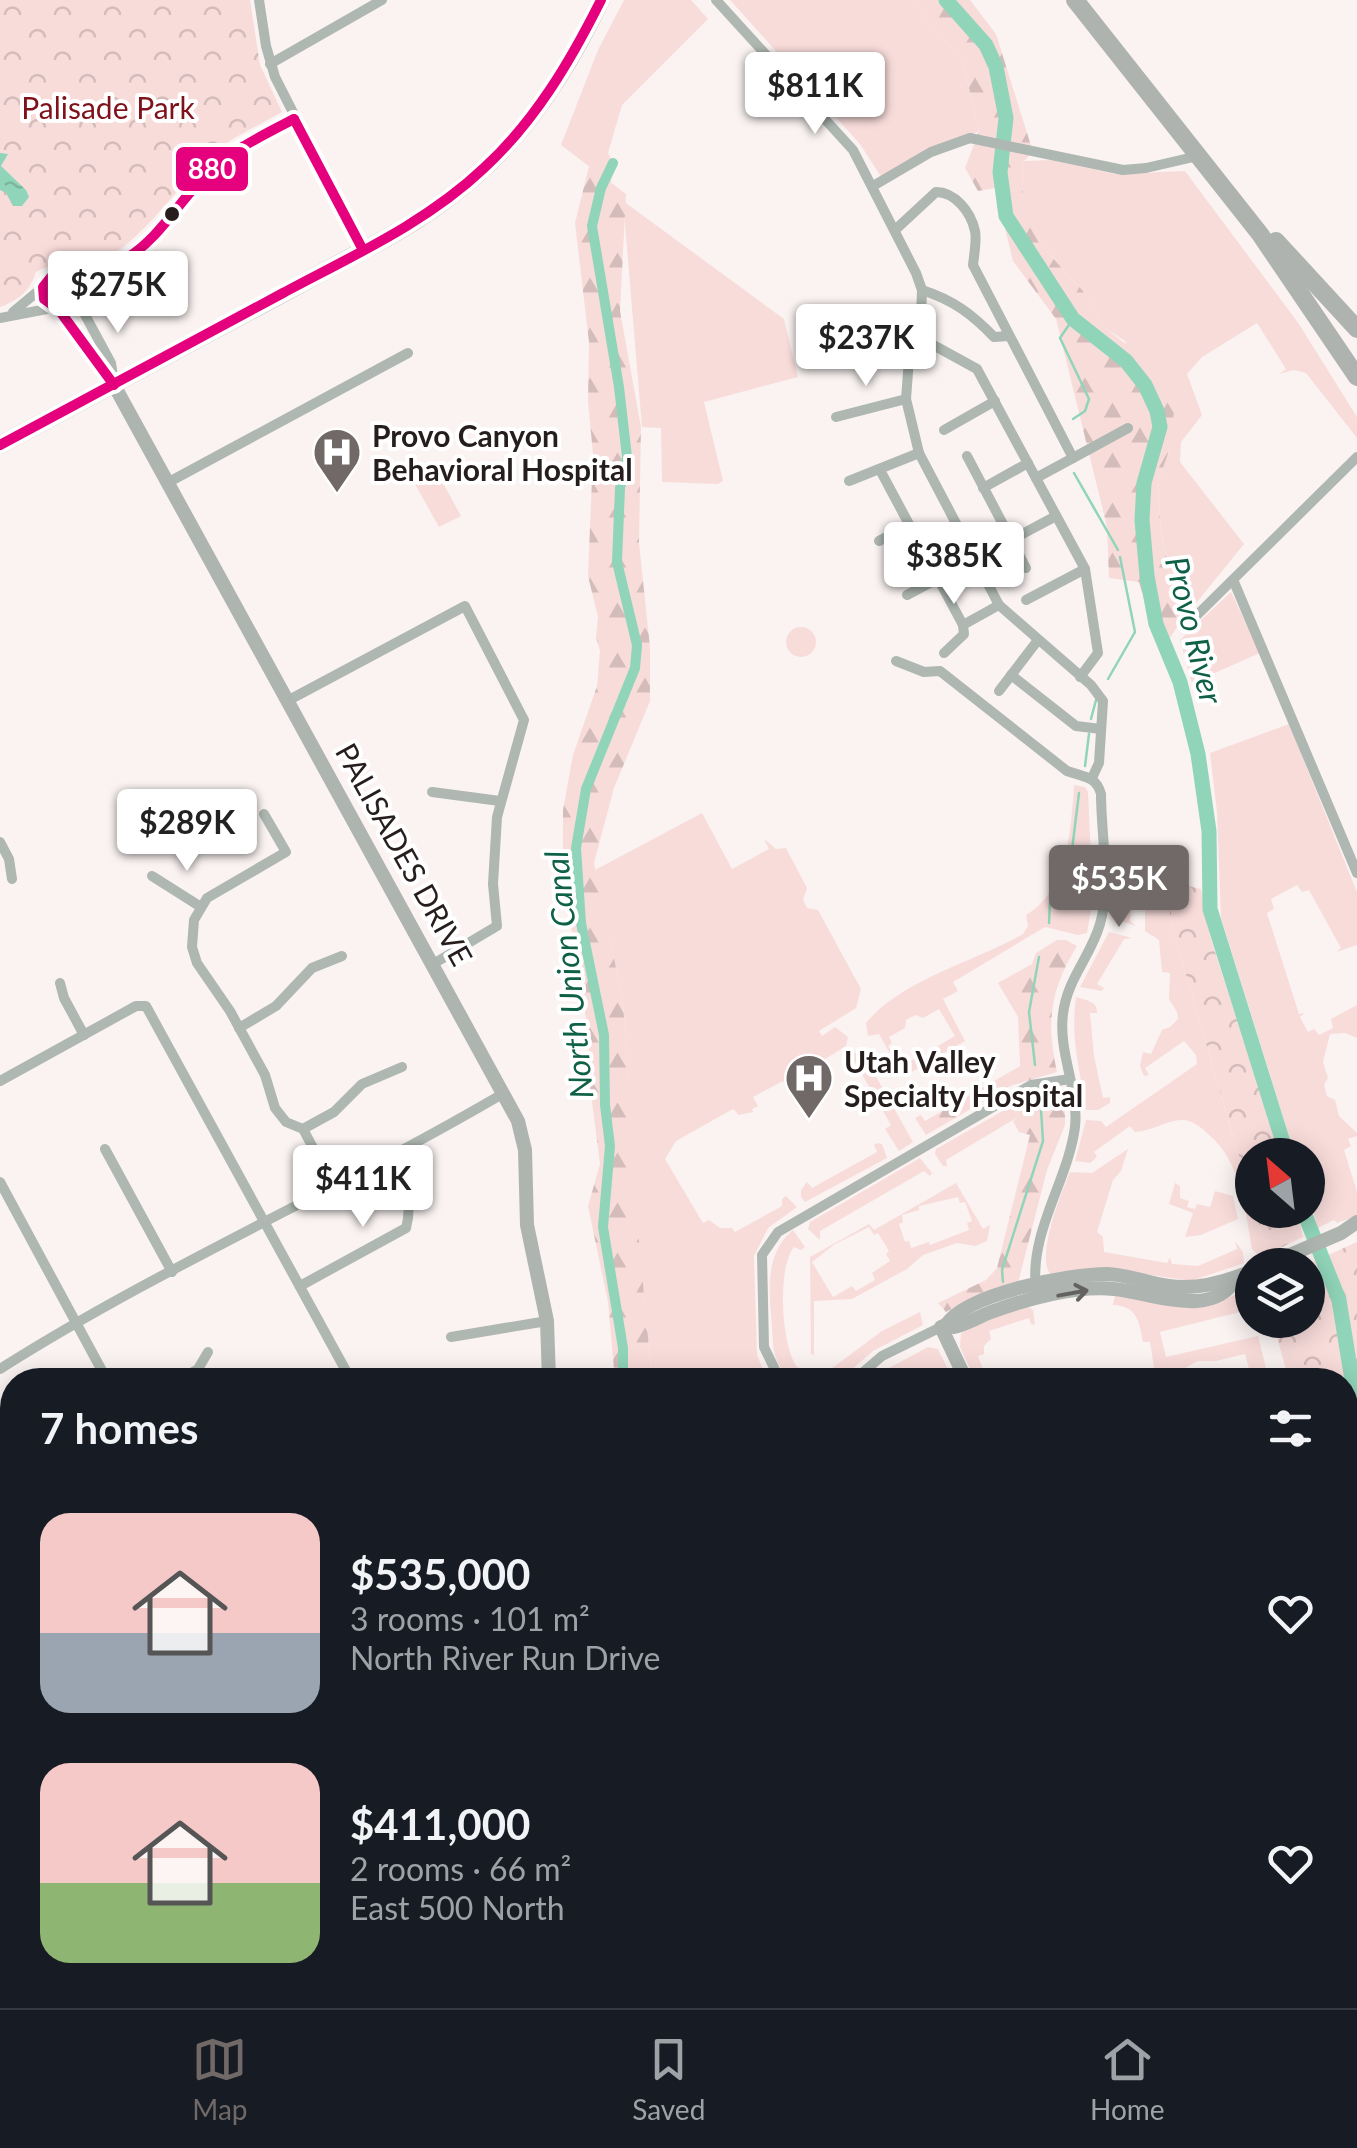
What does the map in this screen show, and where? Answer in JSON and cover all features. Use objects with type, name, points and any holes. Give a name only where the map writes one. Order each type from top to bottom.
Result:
[{"type":"highway","points":[[0,445],[364,250],[440,205],[509,144],[560,79],[602,0]]},
{"type":"highway","points":[[1076,0],[1244,212],[1357,377]]},
{"type":"highway","points":[[1244,212],[1357,329]]},
{"type":"street","points":[[259,0],[270,64],[294,119],[364,250]]},
{"type":"street","points":[[270,64],[382,0]]},
{"type":"street","points":[[716,0],[853,150],[922,290],[922,318],[909,359],[906,400],[919,453],[999,605],[1103,701],[1095,781],[1101,794],[1102,918],[1066,994],[1062,1032],[1076,1108],[1075,1128],[1046,1220],[1037,1292]]},
{"type":"street","points":[[4,317],[70,308],[110,267],[150,241],[214,166],[294,119]]},
{"type":"street","points":[[872,186],[962,139],[1123,170],[1199,156]]},
{"type":"street","points":[[895,230],[936,192],[946,192],[960,201],[975,230],[973,265],[1073,458]]},
{"type":"street","points":[[4,317],[44,287],[50,277],[110,267]]},
{"type":"street","points":[[68,275],[77,283],[78,297]]},
{"type":"street","points":[[44,287],[44,299],[56,309]]},
{"type":"street","points":[[922,290],[950,299],[972,314],[994,337],[1010,336]]},
{"type":"street","name":"PALISADES DRIVE","points":[[78,297],[110,362],[114,385]]},
{"type":"street","name":"PALISADES DRIVE","points":[[56,309],[78,332],[99,370],[114,385],[504,1093],[524,1139],[527,1225],[546,1321],[548,1368]]},
{"type":"street","points":[[821,357],[915,335],[977,368],[1085,569],[1098,653],[1080,677]]},
{"type":"street","points":[[169,482],[408,353]]},
{"type":"street","points":[[836,417],[906,400]]},
{"type":"street","points":[[944,430],[995,401]]},
{"type":"street","points":[[1036,478],[1128,428]]},
{"type":"street","points":[[850,480],[919,453]]},
{"type":"street","points":[[967,456],[1026,568]]},
{"type":"street","points":[[1196,616],[1357,457]]},
{"type":"street","points":[[983,488],[1028,463]]},
{"type":"street","points":[[880,470],[964,625],[964,634],[944,652]]},
{"type":"street","points":[[1011,540],[1056,516]]},
{"type":"street","points":[[879,541],[909,525]]},
{"type":"street","points":[[1026,600],[1085,569]]},
{"type":"street","points":[[907,595],[937,579]]},
{"type":"street","points":[[1234,582],[1357,874]]},
{"type":"street","points":[[964,625],[999,605]]},
{"type":"street","points":[[289,700],[464,606],[519,704],[524,720],[500,801],[494,864],[495,930],[433,964]]},
{"type":"street","points":[[1000,691],[1038,640]]},
{"type":"street","points":[[896,661],[924,672],[940,671],[1067,771],[1095,781]]},
{"type":"street","points":[[1011,675],[1076,726],[1101,729]]},
{"type":"street","points":[[432,792],[500,801]]},
{"type":"street","points":[[264,814],[286,852],[213,892],[193,927],[194,957],[265,1075],[274,1108],[286,1122],[303,1129],[334,1187]]},
{"type":"street","points":[[0,842],[9,858],[12,879]]},
{"type":"street","points":[[152,876],[201,907]]},
{"type":"street","points":[[239,1028],[276,1006],[312,968],[342,956]]},
{"type":"street","points":[[60,983],[84,1035]]},
{"type":"street","points":[[0,1081],[143,1004],[344,1368]]},
{"type":"street","points":[[303,1129],[334,1112],[362,1084],[402,1067]]},
{"type":"street","points":[[773,1368],[764,1347],[762,1256],[778,1232],[1030,1086],[1070,1080]]},
{"type":"street","points":[[2,1368],[504,1093]]},
{"type":"street","points":[[105,1149],[172,1272]]},
{"type":"street","points":[[300,1286],[406,1228],[405,1178],[393,1155]]},
{"type":"street","points":[[0,1182],[101,1368]]},
{"type":"street","points":[[1307,1248],[1357,1222]]},
{"type":"street","points":[[1341,1233],[1357,1236]]},
{"type":"street","points":[[868,1368],[882,1356],[944,1326],[958,1312],[995,1296],[1037,1292],[1104,1274],[1183,1287],[1235,1278]]},
{"type":"street","points":[[451,1338],[546,1321]]},
{"type":"street","points":[[944,1326],[961,1368]]},
{"type":"street","points":[[198,1368],[208,1352]]},
{"type":"green space","name":"Palisade Park","points":[[0,0],[250,0],[260,65],[282,112],[209,156],[122,247],[102,260],[81,265],[61,260],[36,272],[23,294],[0,307]]},
{"type":"green space","points":[[624,0],[691,0],[708,19],[622,105],[608,153],[613,163],[611,183],[561,145],[598,50]]},
{"type":"green space","points":[[730,0],[911,0],[963,62],[979,131],[883,180],[860,144]]},
{"type":"green space","points":[[911,0],[970,0],[996,34],[1033,152],[1024,161],[1022,188],[1027,214],[1048,253],[1083,291],[1104,327],[1149,362],[1174,412],[1170,448],[1158,482],[1161,531],[1180,623],[1160,652],[1139,582],[1109,578],[1107,527],[1056,319],[1013,261],[995,188],[978,191],[965,168],[979,131],[963,62]]},
{"type":"green space","points":[[1051,160],[1115,174],[1185,171],[1299,324],[1357,417],[1357,438],[1306,373],[1294,370],[1279,374],[1286,369],[1257,323],[1202,357],[1187,374],[1202,415],[1181,442],[1180,462],[1244,544],[1180,623],[1161,530],[1158,482],[1170,448],[1125,341],[1104,327],[1083,291],[1048,253],[1026,213],[1022,188],[1024,161]]},
{"type":"green space","points":[[589,166],[626,194],[620,311],[641,427],[639,543],[650,647],[650,701],[614,788],[594,863],[623,1001],[651,1368],[614,1368],[608,1302],[588,1206],[600,1164],[588,1031],[563,878],[563,810],[573,755],[597,686],[600,651],[596,637],[598,617],[588,576],[593,454],[588,401],[589,342],[575,223]]},
{"type":"green space","points":[[623,201],[784,319],[798,377],[704,402],[723,481],[718,484],[662,482],[661,428],[642,427]]},
{"type":"green space","points":[[437,472],[461,516],[439,527],[415,484]]},
{"type":"green space","points":[[1231,592],[1260,653],[1192,683],[1180,640]]},
{"type":"green space","points":[[801,627],[811,632],[816,642],[811,652],[801,657],[791,652],[786,642],[791,632]]},
{"type":"green space","points":[[1289,724],[1357,892],[1357,945],[1336,952],[1341,948],[1309,890],[1302,892],[1297,885],[1271,899],[1274,909],[1267,913],[1299,1014],[1305,1013],[1300,1017],[1308,1032],[1314,1029],[1319,1035],[1333,1028],[1331,1019],[1357,1005],[1357,1038],[1345,1033],[1330,1034],[1323,1062],[1328,1078],[1324,1085],[1327,1096],[1335,1100],[1339,1116],[1357,1133],[1348,1139],[1351,1146],[1344,1150],[1357,1192],[1357,1216],[1337,1223],[1334,1220],[1325,1224],[1325,1138],[1290,1138],[1221,918],[1217,812],[1210,753]]},
{"type":"green space","points":[[1074,785],[1085,787],[1088,792],[1093,899],[1087,933],[1078,935],[1045,927],[953,982],[958,991],[943,999],[965,1041],[903,1077],[879,1034],[868,1036],[866,1023],[918,983],[1023,934],[1028,926],[1026,915],[1051,891],[1065,858]],"holes":[[[939,1009],[955,1036],[938,1046],[937,1054],[930,1058],[921,1055],[905,1064],[901,1058],[897,1060],[888,1046],[892,1043],[889,1037],[905,1028],[906,1020],[915,1015],[923,1018]]]},
{"type":"green space","points":[[702,813],[732,869],[769,849],[764,839],[776,849],[786,848],[807,888],[803,900],[807,908],[818,910],[861,989],[856,1008],[819,1031],[822,1036],[835,1027],[848,1037],[846,1046],[822,1061],[821,1072],[789,1090],[783,1081],[753,1097],[758,1106],[753,1112],[739,1115],[733,1109],[676,1141],[665,1159],[703,1223],[709,1220],[735,1232],[782,1206],[786,1196],[797,1207],[768,1228],[754,1256],[757,1355],[762,1368],[651,1368],[636,1213],[623,1001],[595,870]]},
{"type":"green space","points":[[1170,882],[1170,920],[1235,1143],[1235,1172],[1219,1145],[1205,1131],[1180,1120],[1135,1132],[1130,1126],[1094,1152],[1097,1157],[1090,1163],[1075,1161],[1086,1120],[1101,1121],[1106,1127],[1197,1064],[1196,1055],[1184,1041],[1145,1068],[1149,1075],[1144,1076],[1140,1066],[1143,1052],[1151,1054],[1162,1030],[1178,1019],[1177,1012],[1169,999],[1170,973],[1162,972],[1159,940],[1145,931],[1145,890],[1132,898],[1130,921],[1136,926],[1112,918],[1112,884]]},
{"type":"green space","points":[[1170,882],[1201,889],[1210,936],[1275,1138],[1235,1138],[1235,1143],[1170,920]]},
{"type":"green space","points":[[1109,932],[1132,938],[1124,939],[1097,984],[1104,988],[1102,991],[1080,987]]},
{"type":"green space","points":[[1057,940],[1077,946],[1061,977],[1053,1006],[1057,1072],[1010,1086],[926,1135],[915,1118],[921,1115],[925,1121],[1020,1066],[1018,1017],[998,983],[1032,964],[1036,953]]},
{"type":"green space","points":[[1076,997],[1097,1009],[1097,1013],[1090,1013],[1094,1056],[1103,1098],[1110,1097],[1110,1103],[1098,1110],[1086,1110],[1075,1041]]},
{"type":"green space","points":[[861,1050],[913,1142],[899,1151],[885,1129],[891,1125],[851,1055]]},
{"type":"green space","points":[[1059,1092],[1065,1105],[1065,1125],[1047,1170],[1018,1283],[982,1294],[946,1312],[938,1303],[986,1280],[997,1268],[1030,1135],[1019,1132],[1013,1121],[1018,1117],[1017,1103],[1043,1093]]},
{"type":"green space","points":[[1017,1103],[1018,1117],[946,1160],[947,1166],[943,1166],[936,1149]]},
{"type":"green space","points":[[877,1143],[882,1144],[887,1158],[805,1202],[801,1197],[807,1182],[812,1188],[877,1152]]},
{"type":"green space","points":[[1128,1149],[1121,1171],[1113,1180],[1097,1232],[1103,1237],[1104,1252],[1167,1263],[1170,1257],[1172,1264],[1198,1266],[1235,1250],[1235,1266],[1191,1281],[1105,1268],[1051,1275],[1047,1267],[1048,1240],[1070,1172],[1092,1173]]},
{"type":"green space","points":[[920,1158],[932,1173],[930,1176],[924,1171],[820,1231],[820,1240],[808,1229],[810,1222]]},
{"type":"green space","points":[[956,1183],[983,1229],[990,1225],[987,1241],[975,1246],[957,1243],[923,1255],[907,1269],[852,1299],[814,1301],[814,1355],[811,1354],[810,1257],[869,1224],[874,1230]],"holes":[[[958,1197],[960,1203],[965,1202],[972,1221],[967,1223],[969,1230],[930,1245],[929,1242],[911,1248],[909,1241],[905,1242],[899,1224],[903,1222],[902,1215],[919,1210],[919,1206]],[[869,1227],[874,1235],[878,1233],[889,1251],[886,1254],[890,1261],[872,1273],[875,1280],[856,1291],[852,1286],[833,1297],[812,1262],[835,1244]]]},
{"type":"green space","points":[[1175,1183],[1180,1186],[1180,1198],[1189,1201],[1187,1207],[1195,1209],[1197,1204],[1210,1207],[1215,1191],[1233,1196],[1235,1220],[1201,1235],[1185,1237],[1193,1213],[1169,1204]]},
{"type":"green space","points":[[1248,1228],[1260,1228],[1266,1248],[1252,1248]]},
{"type":"green space","points":[[1260,1228],[1301,1228],[1303,1237],[1280,1248],[1265,1248]]},
{"type":"green space","points":[[793,1230],[805,1247],[794,1247],[783,1288],[787,1342],[800,1368],[782,1368],[774,1351],[771,1268],[782,1241]]},
{"type":"green space","points":[[1357,1242],[1357,1368],[1286,1368],[1277,1338],[1325,1338],[1325,1256]]},
{"type":"green space","points":[[1115,1295],[1222,1300],[1235,1295],[1235,1313],[1160,1332],[1166,1357],[1258,1338],[1266,1368],[1249,1368],[1245,1354],[1198,1361],[1185,1368],[1154,1368],[1150,1342],[1143,1342],[1132,1312],[1113,1305]]},
{"type":"green space","points":[[1028,1307],[1033,1310],[1035,1325],[1029,1318],[989,1331],[991,1339],[984,1346],[984,1354],[978,1356],[982,1368],[970,1368],[960,1347],[961,1333],[1009,1311]]},
{"type":"green space","points":[[920,1312],[923,1325],[873,1351],[854,1368],[832,1368],[882,1331]]},
{"type":"green space","points":[[928,1347],[938,1349],[947,1368],[889,1368]]},
{"type":"water","points":[[0,153],[8,154],[1,166],[29,197],[22,206],[13,206],[0,190]]},
{"type":"waterway","name":"Provo River","points":[[946,0],[986,45],[996,67],[1006,118],[1000,172],[1006,216],[1073,319],[1126,361],[1145,385],[1157,411],[1160,427],[1144,483],[1142,520],[1147,576],[1156,624],[1180,682],[1198,754],[1209,831],[1210,909],[1282,1138]]},
{"type":"waterway","name":"North Union Canal","points":[[613,163],[601,188],[592,226],[627,457],[620,488],[617,562],[637,645],[635,668],[586,789],[576,848],[581,923],[604,1035],[610,1146],[603,1227],[623,1368]]},
{"type":"waterway","points":[[1073,319],[1060,338],[1089,399],[1085,411],[1073,419]]},
{"type":"waterway","points":[[1074,473],[1118,550]]},
{"type":"waterway","points":[[1108,679],[1135,632],[1120,557]]},
{"type":"waterway","points":[[1091,719],[1096,700]]},
{"type":"waterway","points":[[1085,766],[1089,734]]},
{"type":"waterway","points":[[1049,923],[1050,902],[1070,866],[1079,793]]},
{"type":"waterway","points":[[1035,1065],[1029,1012],[1039,957]]},
{"type":"waterway","points":[[1003,1282],[1002,1270],[1043,1141],[1041,1110]]},
{"type":"waterway","name":"Provo River","points":[[1310,1228],[1339,1300],[1350,1368]]},
{"type":"transit line","name":"880","points":[[0,445],[362,252],[438,206],[484,168],[535,111],[601,0]]},
{"type":"transit line","name":"880","points":[[294,119],[363,250]]},
{"type":"transit line","name":"880","points":[[59,310],[44,299],[43,287],[51,277],[109,266],[127,258],[158,232],[212,169],[245,145],[294,119]]},
{"type":"transit line","name":"880","points":[[59,310],[114,385]]},
{"type":"place","name":"Provo Canyon Behavioral Hospital","points":[[337,494]]},
{"type":"place","name":"Utah Valley Specialty Hospital","points":[[809,1120]]}]
